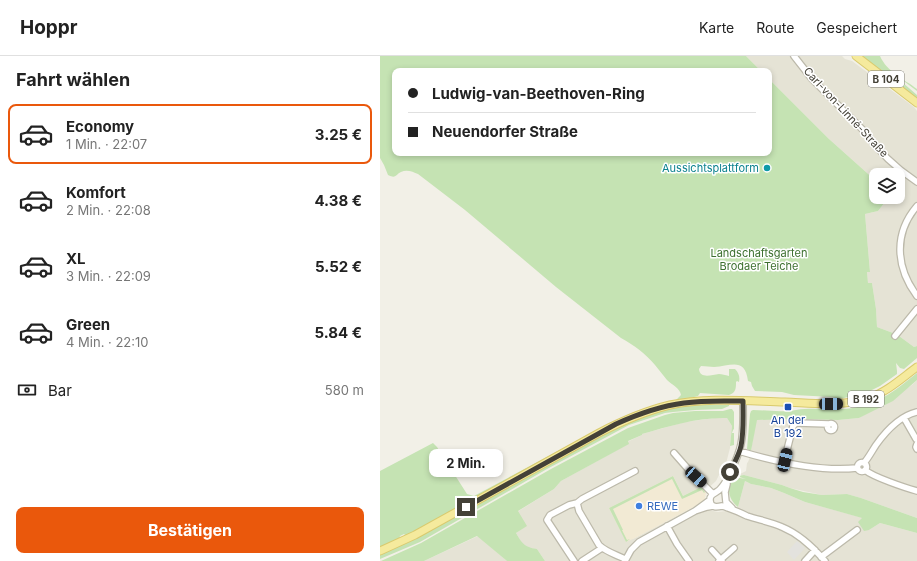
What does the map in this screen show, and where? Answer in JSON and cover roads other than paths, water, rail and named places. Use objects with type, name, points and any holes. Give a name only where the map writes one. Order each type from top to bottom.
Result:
[{"type":"main road","name":"B 104","points":[[856,56],[917,103]]},
{"type":"main road","name":"B 192","points":[[380,551],[416,535],[611,427],[629,418],[655,409],[683,403],[719,401],[831,404],[852,402],[870,398],[884,391],[917,367]]},
{"type":"street","name":"Carl-von-Linné-Straße","points":[[794,56],[812,79],[864,131],[875,145],[903,172],[917,182]]},
{"type":"street","points":[[917,206],[908,218],[903,229],[900,255],[904,276],[917,296]]},
{"type":"street","points":[[895,336],[917,309]]},
{"type":"street","points":[[577,503],[579,511],[602,548],[625,560],[635,545],[667,526],[695,511],[707,507],[717,507],[724,501],[725,489],[742,439],[743,401]]},
{"type":"street","points":[[858,468],[859,464],[861,462],[864,463],[880,439],[893,426],[904,418],[917,412]]},
{"type":"street","points":[[904,418],[917,440],[917,449]]},
{"type":"street","points":[[784,462],[794,425],[798,423],[828,424]]},
{"type":"street","points":[[739,451],[811,467],[858,468],[860,471],[865,470],[868,473],[880,478],[917,491]]},
{"type":"street","points":[[674,453],[714,495]]},
{"type":"street","points":[[864,463],[866,467],[865,470]]},
{"type":"street","points":[[574,561],[547,520],[550,515],[569,505],[577,503],[635,471]]},
{"type":"street","points":[[695,511],[723,486],[730,474]]},
{"type":"street","points":[[714,495],[722,493],[724,501],[739,512],[782,527],[794,533],[815,550],[823,559],[857,530]]},
{"type":"street","points":[[713,506],[711,502],[714,495]]},
{"type":"street","points":[[667,526],[689,561]]},
{"type":"street","points":[[582,561],[602,548]]},
{"type":"street","points":[[712,550],[721,561],[734,548]]},
{"type":"street","points":[[805,561],[815,550]]},
{"type":"place","name":"Aussichtsplattform","points":[[767,168]]},
{"type":"place","name":"An der B 192","points":[[788,407]]},
{"type":"place","name":"REWE","points":[[639,506]]},
{"type":"park label","name":"Landschaftsgarten Brodaer Teiche","points":[[759,259]]}]
